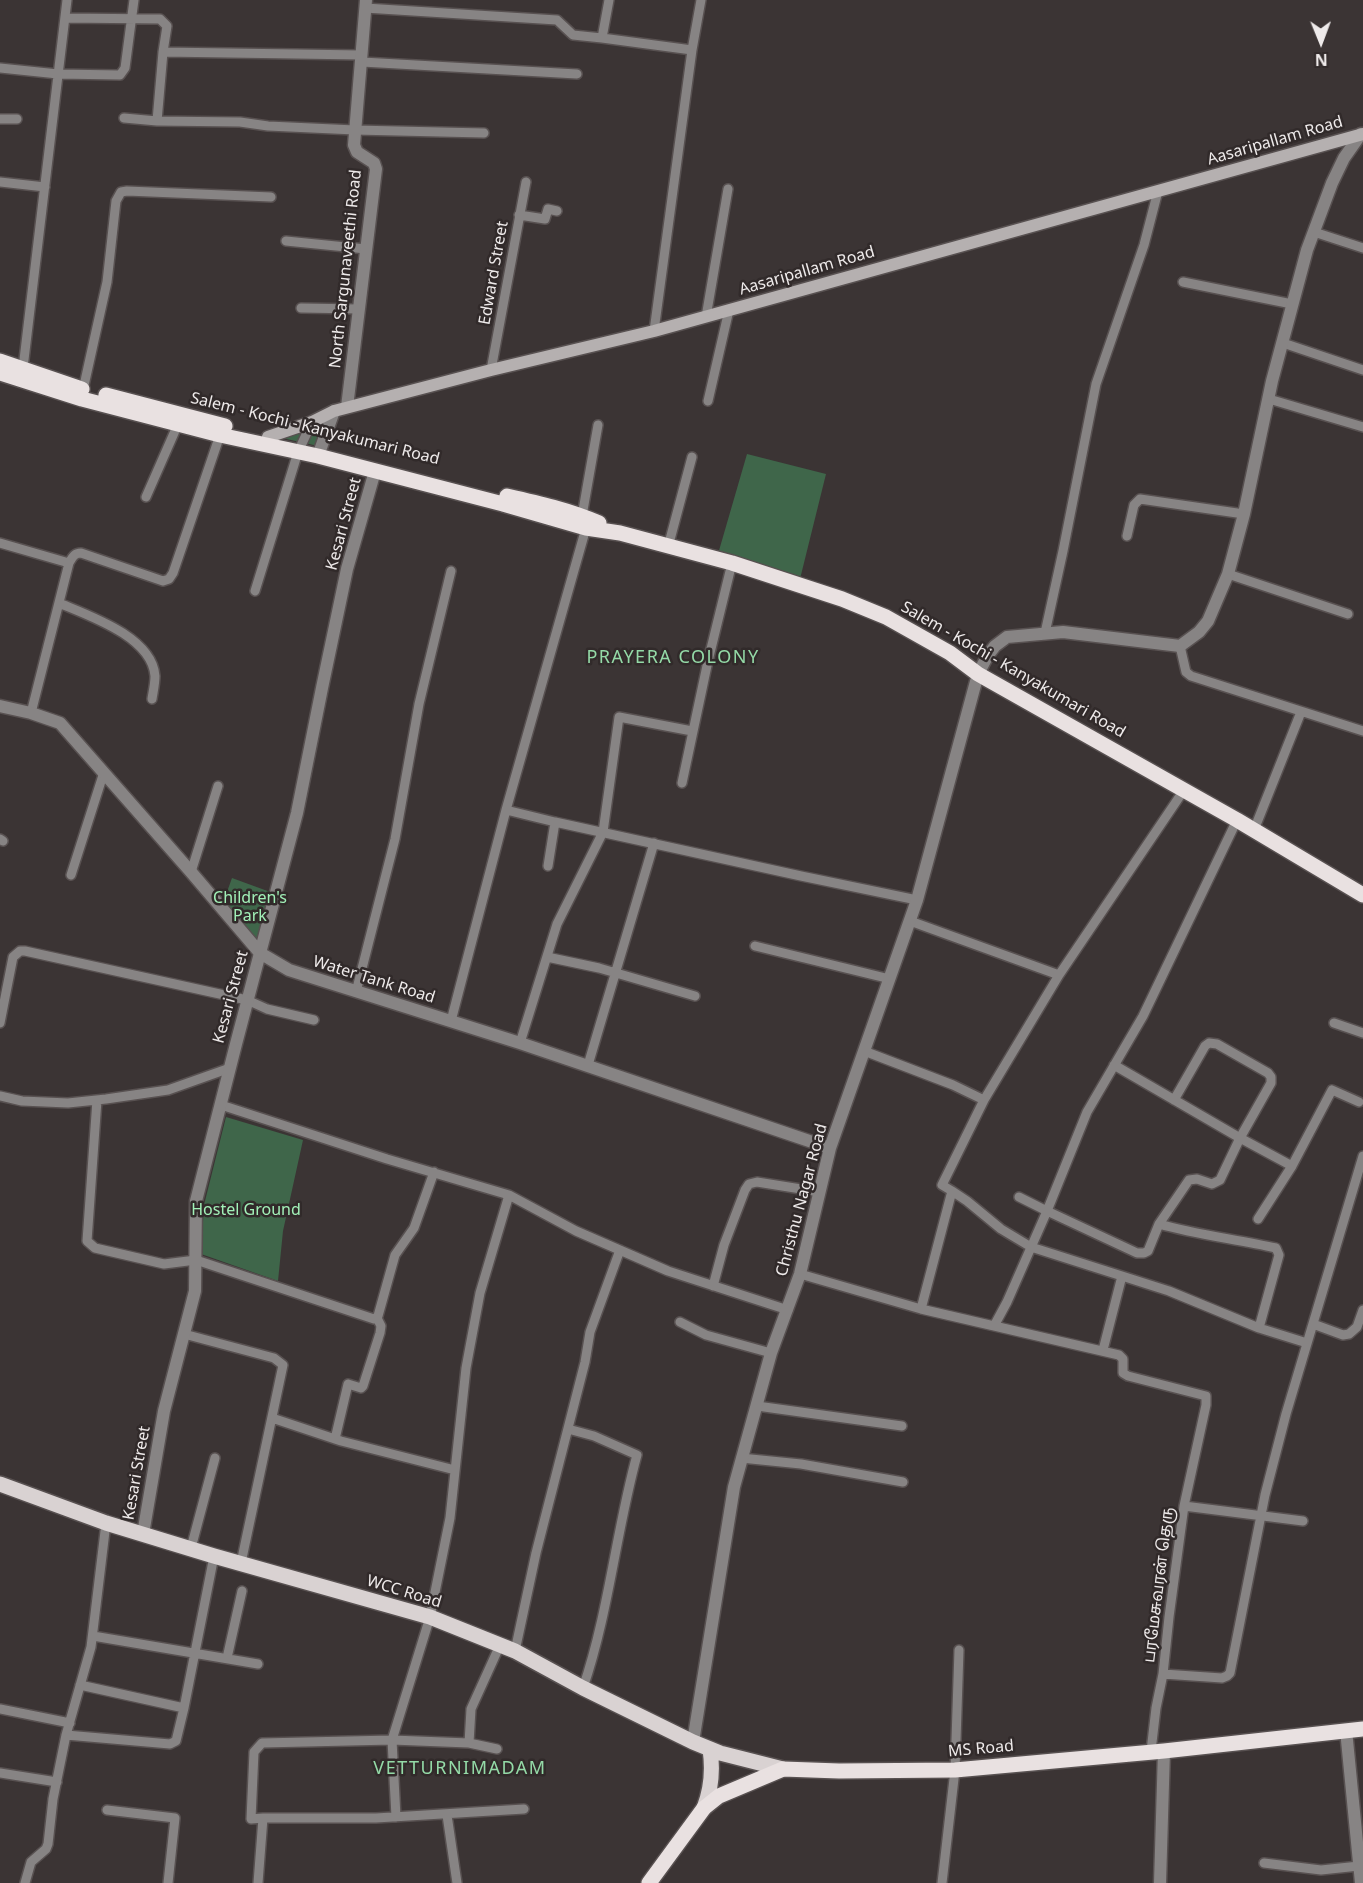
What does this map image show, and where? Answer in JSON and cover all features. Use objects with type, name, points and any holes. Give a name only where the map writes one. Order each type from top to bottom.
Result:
[{"type":"highway","name":"Salem - Kochi - Kanyakumari Road","points":[[0,361],[24,368],[82,399],[220,435],[267,441]]},
{"type":"highway","name":"Salem - Kochi - Kanyakumari Road","points":[[0,373],[83,390],[267,441],[539,503],[584,522]]},
{"type":"highway","name":"Salem - Kochi - Kanyakumari Road","points":[[319,452],[375,471],[584,522],[732,563],[842,599],[886,617],[950,653],[978,674],[1237,820],[1363,895]]},
{"type":"highway","name":"MS Road","points":[[653,1880],[704,1808],[720,1796],[783,1769],[839,1772],[955,1770],[1363,1729]]},
{"type":"main road","name":"Aasaripallam Road","points":[[267,441],[347,407],[654,331],[1362,134]]},
{"type":"main road","name":"WCC Road","points":[[0,1484],[106,1523],[430,1617],[515,1651],[583,1688],[693,1742],[710,1749],[783,1769]]},
{"type":"main road","points":[[704,1808],[711,1780],[710,1749]]},
{"type":"street","points":[[24,368],[67,0]]},
{"type":"street","points":[[0,68],[58,74],[117,76],[125,68],[134,0]]},
{"type":"street","points":[[602,38],[609,0]]},
{"type":"street","points":[[654,331],[692,50],[701,0]]},
{"type":"street","points":[[365,4],[557,20],[573,34],[692,50]]},
{"type":"street","name":"North Sargunaveethi Road","points":[[347,407],[376,169],[374,163],[357,152],[354,145],[365,4]]},
{"type":"street","points":[[65,18],[160,19],[167,26],[157,121]]},
{"type":"street","points":[[163,52],[362,58],[577,74]]},
{"type":"street","points":[[124,118],[157,121],[240,122],[268,126],[355,130],[484,133]]},
{"type":"street","points":[[0,119],[17,119]]},
{"type":"street","points":[[1362,134],[1344,158],[1336,175],[1314,232],[1292,304],[1228,574],[1208,621],[1199,632],[1180,646],[1186,672],[1191,676],[1363,731]]},
{"type":"street","points":[[0,182],[45,187]]},
{"type":"street","name":"Edward Street","points":[[491,370],[526,182]]},
{"type":"street","points":[[706,317],[728,189]]},
{"type":"street","points":[[1045,633],[1096,384],[1144,245],[1158,191]]},
{"type":"street","points":[[83,390],[107,282],[116,201],[121,192],[271,197]]},
{"type":"street","points":[[519,215],[545,219],[548,209],[557,211]]},
{"type":"street","points":[[1314,232],[1363,248]]},
{"type":"street","points":[[286,241],[366,249]]},
{"type":"street","points":[[1183,282],[1292,304]]},
{"type":"street","points":[[301,308],[359,309]]},
{"type":"street","points":[[708,401],[729,310]]},
{"type":"street","points":[[1283,342],[1363,370]]},
{"type":"street","points":[[1269,399],[1363,427]]},
{"type":"street","points":[[319,452],[334,411]]},
{"type":"street","points":[[255,591],[300,448],[312,422]]},
{"type":"street","points":[[146,497],[178,424]]},
{"type":"street","points":[[452,1021],[584,522],[598,425]]},
{"type":"street","points":[[31,713],[69,563],[76,554],[81,553],[163,581],[169,579],[220,435]]},
{"type":"street","points":[[668,547],[692,457]]},
{"type":"street","name":"Kesari Street","points":[[143,1534],[164,1411],[195,1291],[196,1201],[297,813],[348,569],[375,471]]},
{"type":"street","points":[[1127,536],[1134,505],[1140,499],[1244,514]]},
{"type":"street","points":[[0,543],[69,563]]},
{"type":"street","points":[[682,783],[732,563]]},
{"type":"street","points":[[356,992],[395,839],[419,704],[451,571]]},
{"type":"street","points":[[1228,574],[1348,614]]},
{"type":"street","points":[[59,603],[110,626],[139,644],[145,651],[155,676],[152,699]]},
{"type":"street","name":"Christhu Nagar Road","points":[[693,1742],[734,1486],[741,1458],[771,1353],[800,1274],[830,1148],[917,900],[978,674],[995,646],[1007,637],[1063,632],[1180,646]]},
{"type":"street","name":"Water Tank Road","points":[[0,706],[60,723],[260,953],[289,970],[588,1065],[830,1148]]},
{"type":"street","points":[[1254,830],[1301,712]]},
{"type":"street","points":[[520,1043],[557,924],[603,832],[619,717],[692,731]]},
{"type":"street","points":[[71,875],[104,772]]},
{"type":"street","points":[[191,872],[218,786]]},
{"type":"street","points":[[1184,790],[1059,975],[984,1100],[942,1185],[968,1201],[1001,1229],[1031,1247],[1169,1291],[1259,1328],[1307,1343]]},
{"type":"street","points":[[506,810],[917,900]]},
{"type":"street","points":[[994,1326],[1031,1247],[1087,1112],[1143,1016],[1237,820]]},
{"type":"street","points":[[548,866],[555,822]]},
{"type":"street","points":[[588,1065],[654,843]]},
{"type":"street","points":[[910,921],[1059,975]]},
{"type":"street","points":[[755,946],[890,979]]},
{"type":"street","points":[[0,1023],[4,977],[13,957],[20,951],[248,1000],[267,1009],[314,1020]]},
{"type":"street","points":[[547,957],[616,973],[696,996]]},
{"type":"street","points":[[1334,1023],[1363,1033]]},
{"type":"street","points":[[1019,1197],[1137,1253],[1142,1254],[1148,1251],[1159,1224],[1190,1180],[1197,1179],[1212,1184],[1220,1180],[1240,1138],[1271,1083],[1271,1077],[1268,1073],[1217,1044],[1209,1043],[1204,1046],[1174,1100]]},
{"type":"street","points":[[864,1051],[953,1085],[984,1100]]},
{"type":"street","points":[[1114,1065],[1292,1166]]},
{"type":"street","points":[[0,1096],[22,1101],[97,1100],[168,1090],[230,1068]]},
{"type":"street","points":[[1258,1219],[1292,1166],[1332,1090],[1359,1102]]},
{"type":"street","points":[[97,1100],[87,1242],[95,1248],[164,1264],[196,1260],[377,1318]]},
{"type":"street","points":[[221,1105],[387,1159],[509,1195],[576,1231],[669,1271],[788,1310]]},
{"type":"street","points":[[1163,1674],[1222,1678],[1229,1675],[1261,1515],[1286,1414],[1361,1172],[1363,1156]]},
{"type":"street","points":[[335,1439],[348,1384],[361,1388],[363,1386],[380,1333],[381,1326],[377,1318],[395,1255],[414,1228],[434,1172]]},
{"type":"street","points":[[713,1287],[724,1245],[749,1184],[757,1182],[820,1192]]},
{"type":"street","points":[[921,1309],[952,1191]]},
{"type":"street","points":[[396,1817],[392,1740],[430,1617],[450,1518],[466,1368],[480,1293],[509,1195]]},
{"type":"street","points":[[1159,1224],[1186,1232],[1244,1240],[1276,1248],[1279,1255],[1259,1328]]},
{"type":"street","points":[[515,1651],[536,1553],[585,1362],[590,1332],[620,1250]]},
{"type":"street","points":[[800,1274],[921,1309],[1103,1350],[1122,1276]]},
{"type":"street","points":[[1313,1324],[1343,1335],[1349,1334],[1357,1327],[1363,1310]]},
{"type":"street","points":[[680,1322],[706,1335],[771,1353]]},
{"type":"street","points":[[184,1334],[274,1358],[281,1362],[283,1370],[241,1563]]},
{"type":"street","name":"பரமேசுவரன் தெரு","points":[[1103,1350],[1121,1356],[1124,1373],[1128,1376],[1206,1396],[1185,1506],[1163,1674],[1156,1708],[1158,1751]]},
{"type":"street","points":[[756,1406],[902,1426]]},
{"type":"street","points":[[272,1418],[335,1439],[455,1470]]},
{"type":"street","points":[[568,1429],[594,1436],[637,1455],[627,1492],[595,1653],[583,1688]]},
{"type":"street","points":[[191,1548],[215,1458]]},
{"type":"street","points":[[741,1458],[801,1464],[903,1482]]},
{"type":"street","points":[[1185,1506],[1303,1521]]},
{"type":"street","points":[[25,1883],[31,1862],[46,1849],[48,1844],[52,1806],[66,1735],[93,1636],[106,1523]]},
{"type":"street","points":[[66,1735],[172,1744],[177,1738],[214,1556]]},
{"type":"street","points":[[227,1658],[242,1591]]},
{"type":"street","points":[[93,1636],[258,1664]]},
{"type":"street","points":[[469,1743],[471,1708],[500,1645]]},
{"type":"street","points":[[942,1883],[955,1770],[959,1650]]},
{"type":"street","points":[[80,1685],[184,1708]]},
{"type":"street","points":[[0,1709],[70,1723]]},
{"type":"street","points":[[1346,1730],[1361,1883]]},
{"type":"street","points":[[497,1749],[469,1743],[392,1740],[262,1743],[254,1752],[251,1819],[396,1817],[524,1809]]},
{"type":"street","points":[[1158,1751],[1160,1883]]},
{"type":"street","points":[[0,1773],[57,1782]]},
{"type":"street","points":[[106,1810],[175,1818],[168,1883]]},
{"type":"street","points":[[447,1815],[457,1883]]},
{"type":"street","points":[[258,1883],[263,1818]]},
{"type":"street","points":[[1264,1863],[1321,1870],[1359,1866]]},
{"type":"green space","points":[[329,416],[318,446],[273,436]]},
{"type":"green space","points":[[747,454],[826,474],[800,579],[718,554]]},
{"type":"green space","name":"Children's Park","points":[[232,878],[273,893],[260,950],[223,903]]},
{"type":"green space","name":"Hostel Ground","points":[[226,1117],[303,1140],[283,1231],[278,1281],[201,1254],[204,1205]]},
{"type":"district","name":"PRAYERA COLONY","points":[[673,658]]},
{"type":"district","name":"VETTURNIMADAM","points":[[460,1769]]}]
